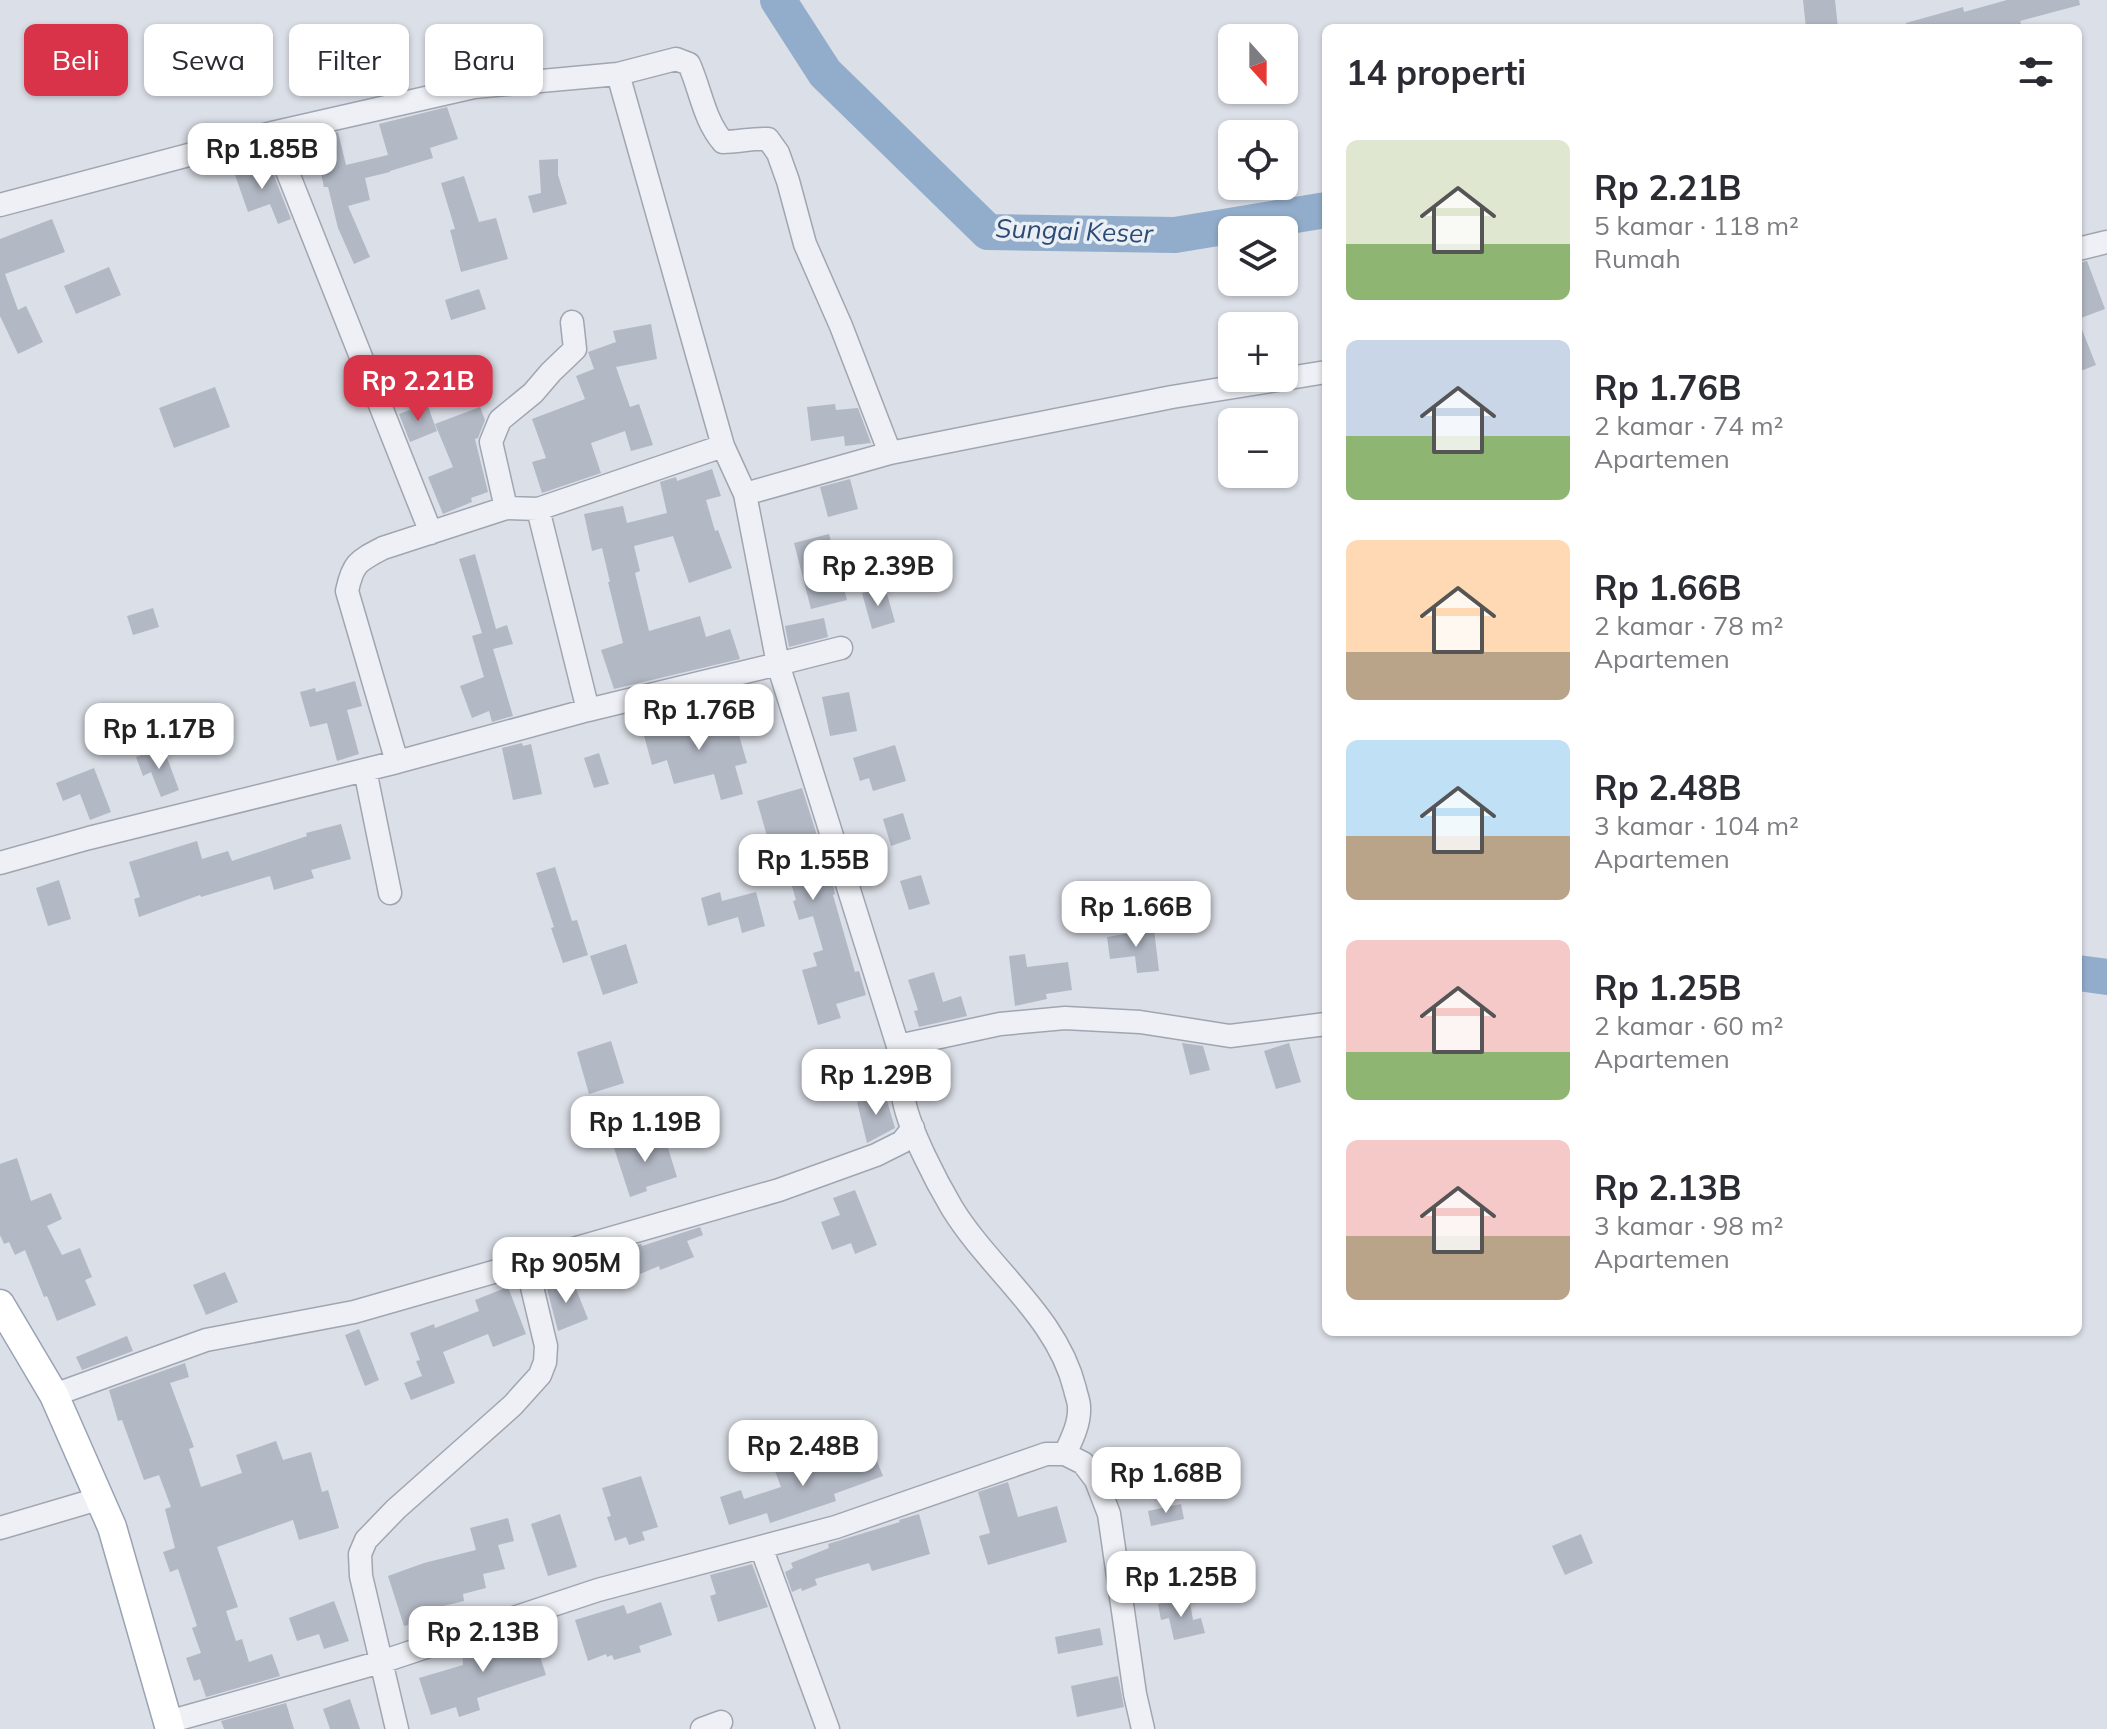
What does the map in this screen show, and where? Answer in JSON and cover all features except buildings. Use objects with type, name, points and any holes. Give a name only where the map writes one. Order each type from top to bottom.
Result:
[{"type":"main road","points":[[0,1304],[54,1395],[112,1527],[169,1726]]},
{"type":"street","points":[[0,205],[272,133],[474,87],[618,74],[676,59],[689,64],[705,113],[723,142],[768,139],[778,153],[805,244],[841,326],[890,453]]},
{"type":"street","points":[[618,74],[723,446],[745,494],[778,664],[898,1046],[904,1103],[935,1178],[952,1209],[985,1255],[1060,1346],[1070,1370],[1079,1408],[1075,1431],[1065,1454]]},
{"type":"street","points":[[272,133],[431,533]]},
{"type":"street","points":[[2082,248],[2107,242]]},
{"type":"street","points":[[506,508],[491,442],[500,420],[533,393],[575,349],[572,322]]},
{"type":"street","points":[[745,494],[890,453],[1172,397],[1322,373]]},
{"type":"street","points":[[397,762],[347,591],[352,569],[383,548],[506,508],[538,509],[723,446]]},
{"type":"street","points":[[538,509],[588,710]]},
{"type":"street","points":[[0,863],[588,710],[841,648]]},
{"type":"street","points":[[365,770],[390,893]]},
{"type":"street","points":[[898,1046],[1000,1024],[1065,1018],[1140,1022],[1230,1036],[1322,1024]]},
{"type":"street","points":[[54,1395],[206,1340],[354,1312],[779,1190],[889,1149],[902,1142],[913,1128]]},
{"type":"street","points":[[397,1729],[361,1576],[360,1554],[366,1540],[396,1509],[513,1405],[540,1375],[546,1346],[526,1262]]},
{"type":"street","points":[[169,1726],[381,1662],[598,1590],[836,1527],[1046,1454],[1065,1454],[1083,1463],[1096,1480],[1109,1514],[1135,1694],[1143,1729]]},
{"type":"street","points":[[0,1528],[98,1499]]},
{"type":"street","points":[[761,1547],[828,1729]]},
{"type":"waterway","name":"Sungai Keser","points":[[778,0],[825,73],[988,232],[1175,235],[1322,211]]},
{"type":"waterway","name":"Sungai Keser","points":[[2082,974],[2107,977]]}]
